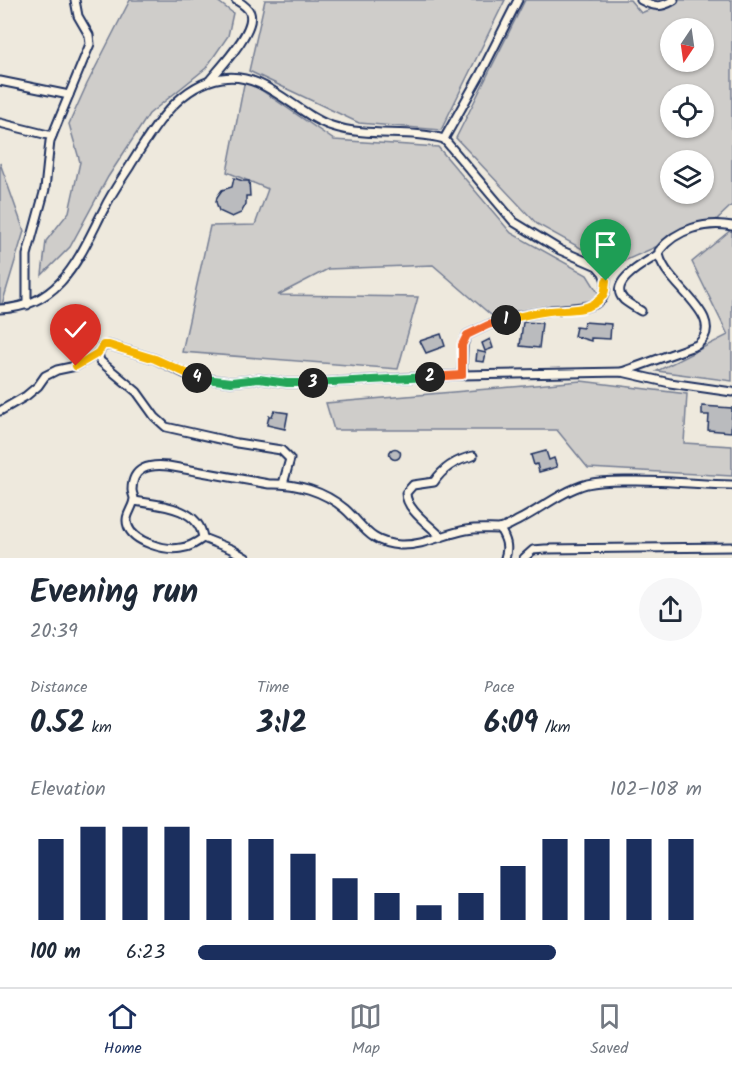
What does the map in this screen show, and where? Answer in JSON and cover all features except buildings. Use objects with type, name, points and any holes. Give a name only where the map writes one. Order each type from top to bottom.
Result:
[{"type":"street","points":[[27,304],[27,255],[45,189],[52,136],[90,44],[89,35],[78,16],[75,0]]},
{"type":"street","points":[[0,309],[16,308],[27,304],[58,286],[69,274],[105,206],[162,118],[183,97],[210,81],[230,57],[250,22],[247,7],[236,0]]},
{"type":"street","points":[[444,139],[518,0]]},
{"type":"street","points":[[641,0],[654,6],[665,5],[674,0]]},
{"type":"street","points":[[210,81],[235,77],[254,82],[331,126],[351,131],[431,135],[444,139],[514,222],[560,250],[597,266],[603,273],[606,281],[605,292],[595,304],[516,317],[488,325],[467,335],[462,345],[462,375]]},
{"type":"street","points":[[0,81],[69,95]]},
{"type":"street","points":[[0,123],[52,136]]},
{"type":"street","points":[[640,311],[624,300],[620,287],[622,280],[659,254],[662,247],[677,236],[695,227],[713,224],[732,226]]},
{"type":"street","points":[[659,254],[666,266],[708,308]]},
{"type":"street","points":[[622,372],[697,345],[708,340],[713,334]]},
{"type":"street","points":[[0,411],[26,396],[38,386],[45,376],[57,370],[76,366],[98,353],[101,347],[109,345],[155,359],[192,377],[222,381],[259,379],[287,383],[312,383],[462,375],[622,372],[670,383],[732,392]]},
{"type":"street","points":[[98,353],[100,361],[137,392],[165,427],[281,450],[290,459],[284,484]]},
{"type":"street","points":[[441,537],[411,507],[406,499],[406,493],[413,485],[434,482],[440,472],[458,460],[473,456]]},
{"type":"street","points":[[202,538],[191,546],[178,549],[146,542],[130,532],[127,517],[134,501],[132,490],[138,470],[154,465],[307,488],[335,501],[366,533],[379,540],[400,545],[423,542],[465,530],[488,527],[500,529],[570,491],[594,483],[649,481],[732,485]]},
{"type":"street","points":[[134,501],[162,505],[187,514],[200,527],[202,538]]},
{"type":"street","points":[[500,529],[506,539],[508,550],[506,558]]},
{"type":"street","points":[[202,538],[231,549],[246,558]]},
{"type":"street","points":[[524,558],[533,550],[545,549],[732,547]]},
{"type":"shaded area","points":[[130,0],[216,0],[233,13],[228,36],[206,68],[149,114],[108,177],[70,247],[42,275],[46,241],[69,212],[80,162],[69,124]]},
{"type":"shaded area","points":[[265,0],[505,0],[441,130],[359,123],[249,71]]},
{"type":"shaded area","points":[[525,0],[630,0],[641,13],[672,0],[732,0],[732,205],[716,220],[613,266],[537,224],[456,138]]},
{"type":"shaded area","points":[[245,79],[334,140],[438,147],[511,233],[587,275],[602,299],[491,315],[433,265],[328,269],[278,295],[418,297],[398,369],[182,352],[210,226],[255,225],[268,189],[227,172]]},
{"type":"shaded area","points":[[0,163],[24,231],[0,311]]},
{"type":"shaded area","points":[[732,229],[732,381],[657,371],[728,335],[692,262]]},
{"type":"shaded area","points":[[581,381],[687,394],[684,443],[732,446],[732,476],[588,468],[557,430],[334,430],[326,403]]},
{"type":"route","points":[[76,366],[98,353],[103,345],[109,345],[155,359],[192,377],[214,381],[259,379],[287,383],[312,383],[462,375],[463,340],[471,332],[516,317],[595,304],[605,292],[606,281]]}]
